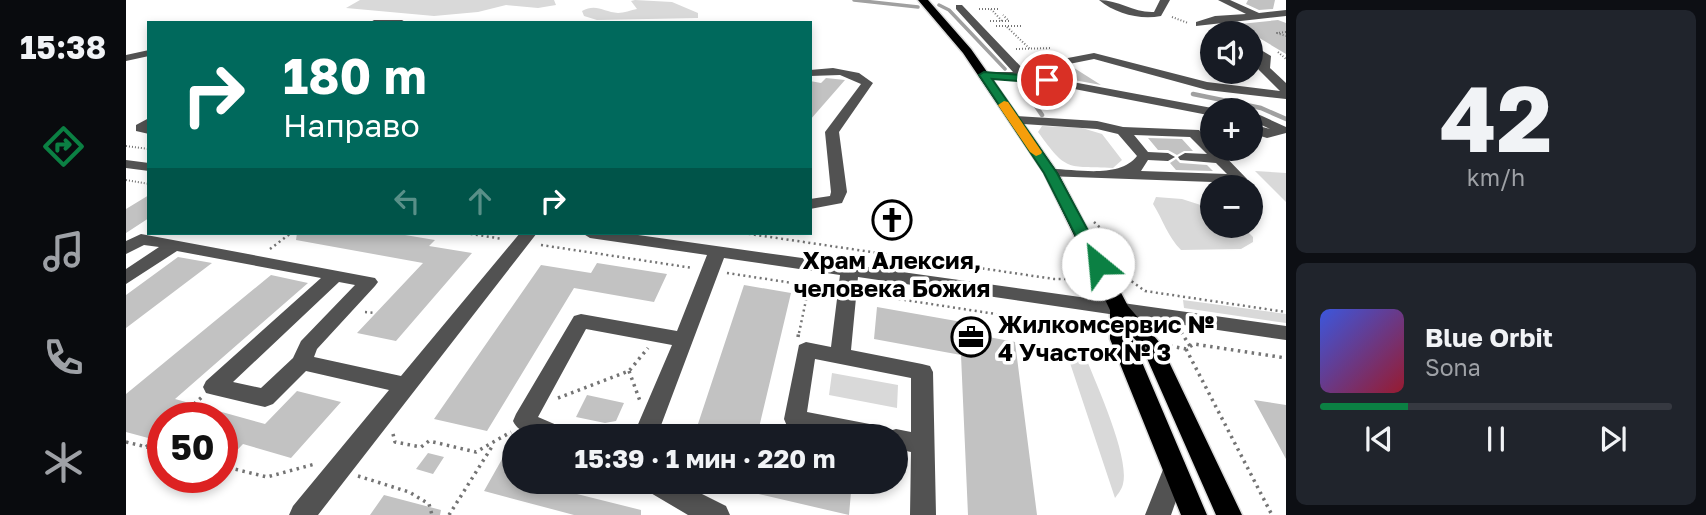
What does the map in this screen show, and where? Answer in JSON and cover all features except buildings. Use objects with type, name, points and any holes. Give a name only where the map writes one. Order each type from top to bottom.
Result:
[{"type":"main road","points":[[923,0],[984,75],[1051,173],[1120,310],[1150,343],[1229,515]]},
{"type":"main road","points":[[1120,310],[1121,339],[1194,515]]},
{"type":"street","points":[[1104,0],[1132,13],[1158,13],[1165,0]]},
{"type":"street","points":[[1223,0],[1258,16]]},
{"type":"street","points":[[959,7],[1023,76]]},
{"type":"street","points":[[1207,21],[1286,13]]},
{"type":"street","points":[[126,58],[147,53]]},
{"type":"street","points":[[1263,54],[1266,56],[1264,69],[1286,93]]},
{"type":"street","points":[[1023,76],[1051,64],[1094,56],[1223,89],[1286,93]]},
{"type":"street","points":[[812,73],[833,71],[852,75],[867,83],[832,132],[839,192],[836,200],[812,204]]},
{"type":"street","points":[[984,75],[1023,76],[1200,108]]},
{"type":"street","points":[[1015,120],[1087,124],[1123,131],[1194,134],[1200,140]]},
{"type":"street","points":[[1263,121],[1282,130],[1263,132]]},
{"type":"street","points":[[1123,131],[1144,156],[1168,157]]},
{"type":"street","points":[[1116,174],[1135,168],[1144,156]]},
{"type":"street","points":[[1185,158],[1200,158]]},
{"type":"street","points":[[1051,173],[1240,179],[1221,161]]},
{"type":"street","points":[[126,164],[147,167]]},
{"type":"street","points":[[603,235],[717,252],[848,282],[1120,310],[1286,333]]},
{"type":"street","points":[[302,515],[525,237]]},
{"type":"street","points":[[126,249],[141,239],[335,275],[369,282],[308,346],[302,362],[265,398],[214,387],[335,275]]},
{"type":"street","points":[[126,278],[174,245]]},
{"type":"street","points":[[650,424],[717,252]]},
{"type":"street","points":[[840,356],[848,282]]},
{"type":"street","points":[[531,424],[524,421],[581,321],[684,340]]},
{"type":"street","points":[[820,424],[795,419],[806,349],[922,372],[923,515]]},
{"type":"street","points":[[302,362],[407,386]]},
{"type":"street","points":[[908,441],[923,444]]},
{"type":"street","points":[[1158,515],[1175,470]]},
{"type":"street","points":[[675,494],[717,515]]},
{"type":"path","points":[[991,9],[1003,21]]},
{"type":"path","points":[[1158,13],[1192,24]]},
{"type":"path","points":[[975,24],[1009,21],[1003,15]]},
{"type":"path","points":[[975,24],[1021,26]]},
{"type":"path","points":[[1005,26],[1030,48]]},
{"type":"path","points":[[1286,32],[1278,33],[1286,36]]},
{"type":"path","points":[[999,50],[1052,48]]},
{"type":"path","points":[[126,146],[147,149]]},
{"type":"path","points":[[126,180],[147,184]]},
{"type":"path","points":[[257,261],[289,235]]},
{"type":"path","points":[[495,235],[525,237],[710,270],[848,282],[1067,325],[1085,333]]},
{"type":"path","points":[[757,235],[1054,279],[1077,279]]},
{"type":"path","points":[[1111,238],[1130,280],[1145,291],[1286,312]]},
{"type":"path","points":[[1180,330],[1272,515]]},
{"type":"path","points":[[538,397],[551,400],[629,371],[651,343]]},
{"type":"path","points":[[1170,346],[1188,347],[1194,344],[1286,358]]},
{"type":"path","points":[[629,371],[640,402],[657,407]]},
{"type":"path","points":[[381,418],[390,424],[395,442],[421,447],[429,441],[476,452],[524,421]]},
{"type":"path","points":[[126,442],[146,447]]},
{"type":"path","points":[[449,515],[494,442]]},
{"type":"path","points":[[238,470],[267,477],[314,464],[326,467]]},
{"type":"path","points":[[352,474],[409,492],[429,504],[432,515]]},
{"type":"shaded area","points":[[360,0],[554,0],[556,5],[538,8],[506,5],[478,12],[434,16],[346,8]]},
{"type":"shaded area","points":[[631,1],[672,2],[698,13],[698,18],[597,20],[584,16],[582,11],[596,8],[623,13],[637,9]]},
{"type":"shaded area","points":[[1042,126],[1082,128],[1102,134],[1122,160],[1113,168],[1069,164],[1055,154],[1038,132]]},
{"type":"shaded area","points":[[1255,171],[1286,173],[1286,202],[1263,179],[1263,175]]},
{"type":"shaded area","points":[[1156,197],[1182,199],[1200,205],[1200,238],[1253,238],[1253,242],[1241,249],[1181,250],[1153,204]]},
{"type":"shaded area","points":[[1183,300],[1286,314],[1286,323],[1184,308]]},
{"type":"shaded area","points":[[1073,348],[1084,353],[1117,438],[1124,472],[1122,486],[1115,498],[1066,351]]},
{"type":"shaded area","points":[[832,373],[898,385],[897,408],[829,395]]},
{"type":"waterway","points":[[854,0],[918,7]]},
{"type":"waterway","points":[[939,5],[949,10],[1005,69]]},
{"type":"waterway","points":[[1020,82],[1042,115]]},
{"type":"waterway","points":[[1193,94],[1261,108],[1286,119]]},
{"type":"slow traffic","points":[[1004,105],[1036,152]]},
{"type":"place","name":"Храм Алексия, человека Божия","points":[[892,220]]},
{"type":"place","name":"Жилкомсервис № 4 Участок № 3","points":[[971,337]]},
{"type":"route","points":[[1047,80],[984,75],[1051,173],[1098,264]]}]
